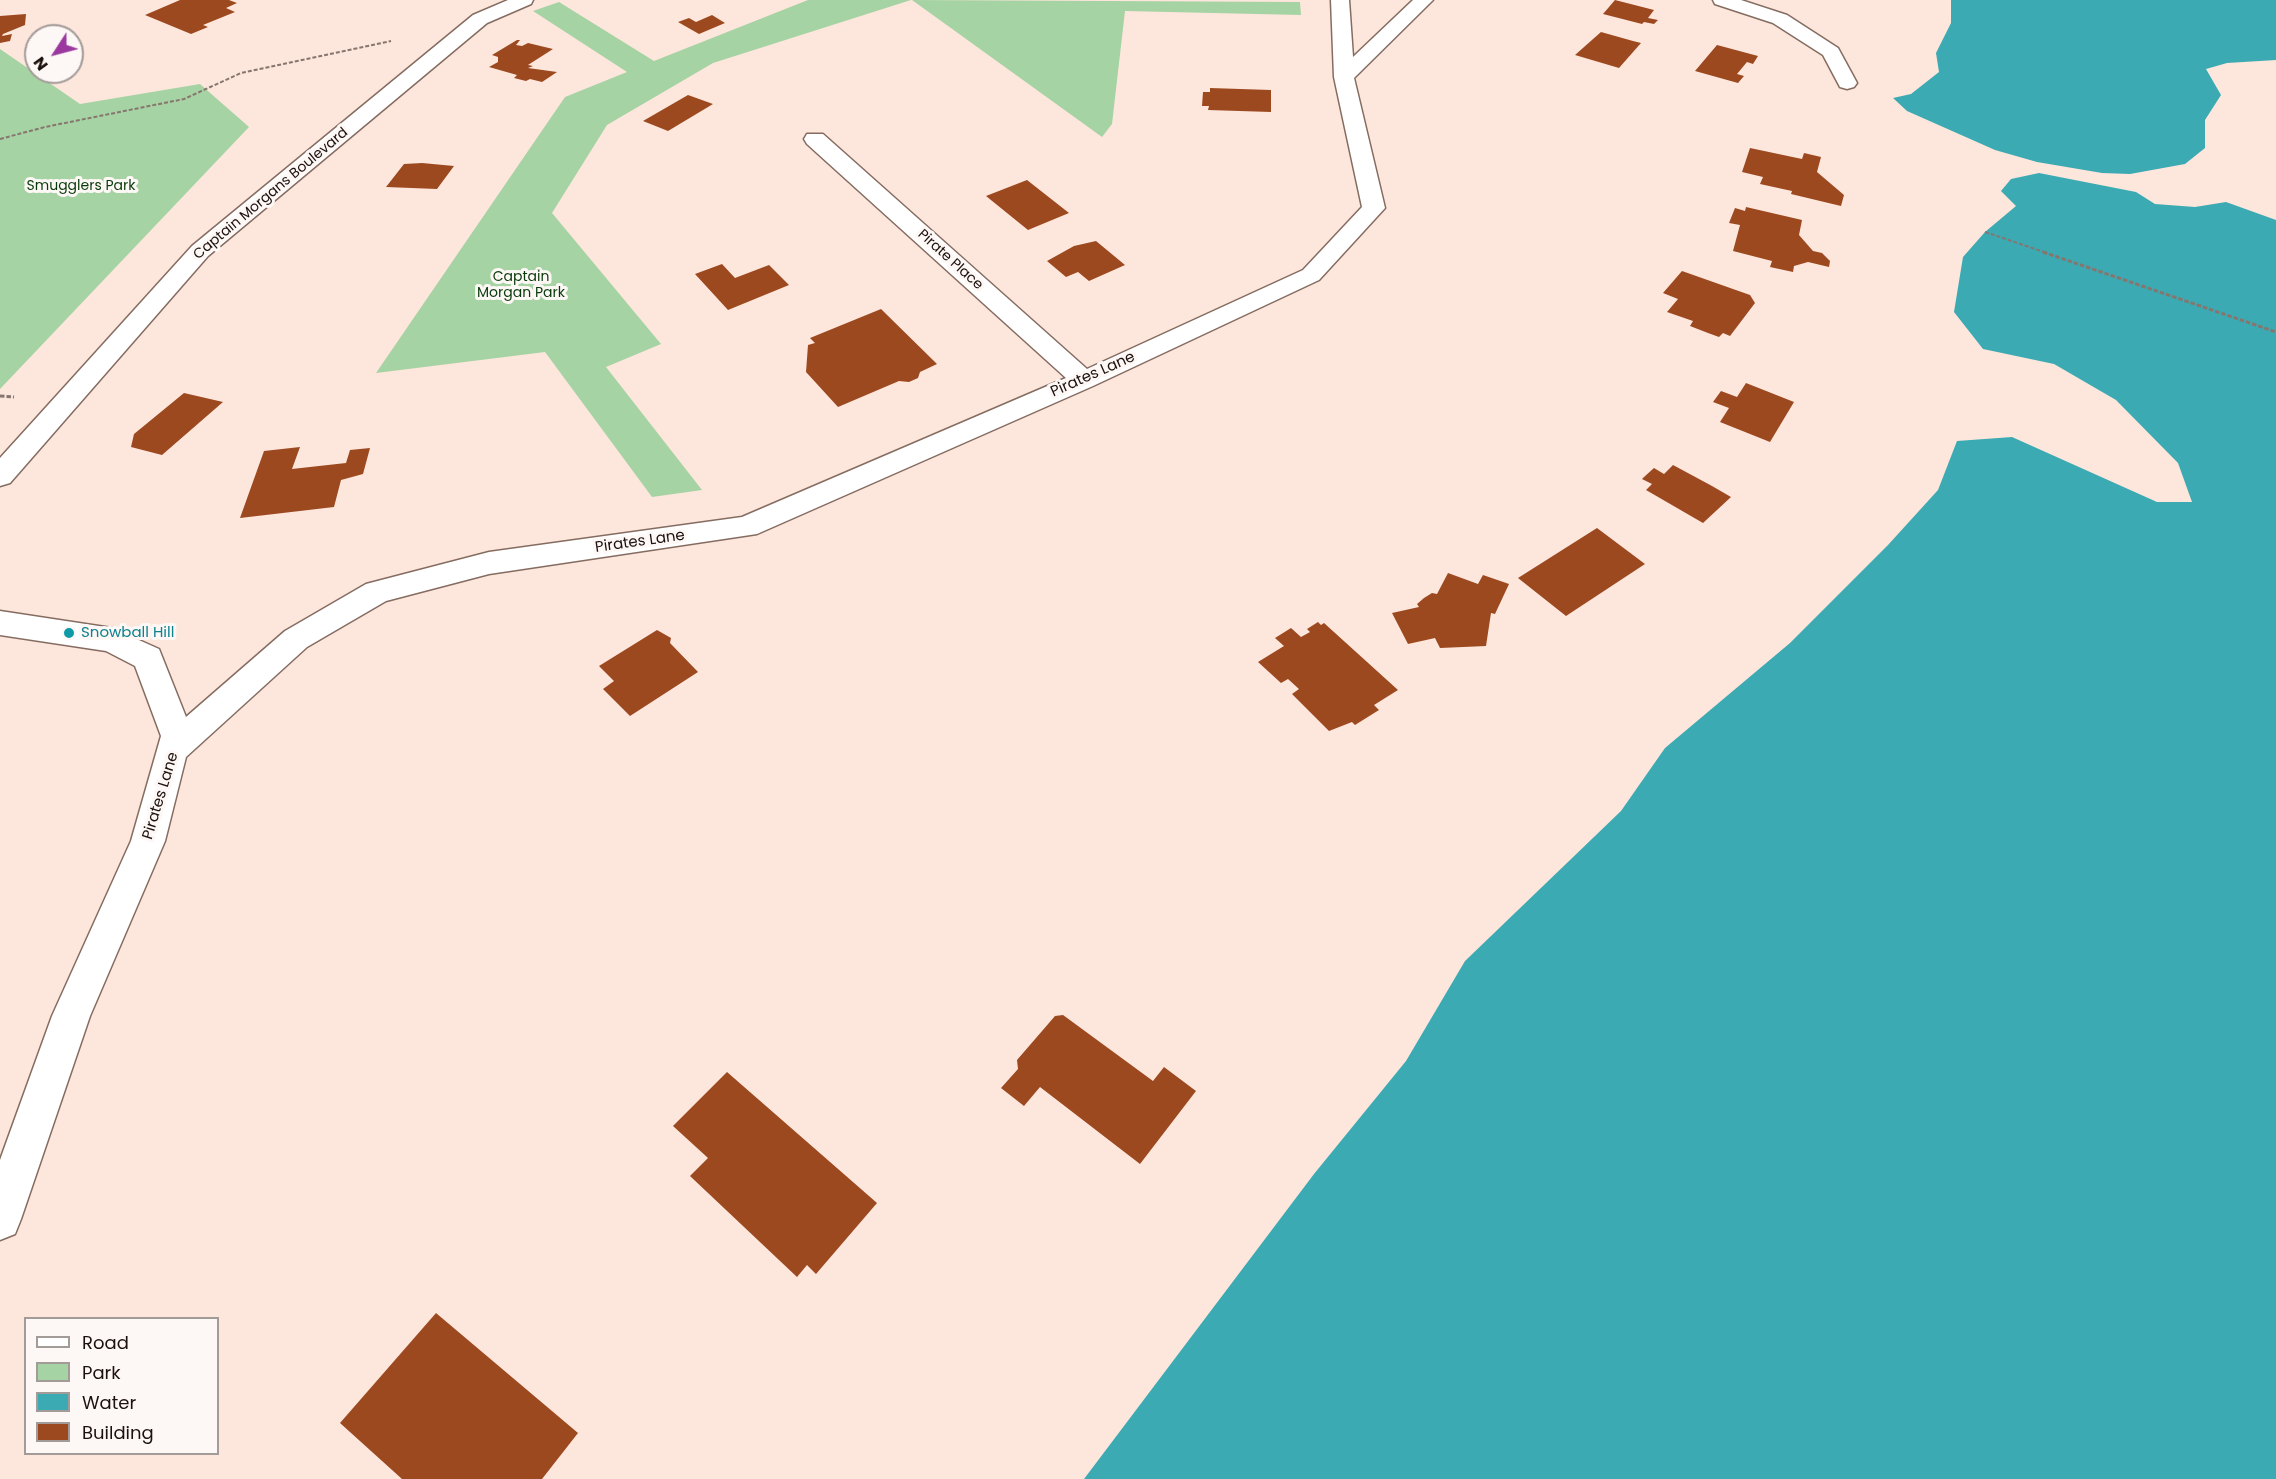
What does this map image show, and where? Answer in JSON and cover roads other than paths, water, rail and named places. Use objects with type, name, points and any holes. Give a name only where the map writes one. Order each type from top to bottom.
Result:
[{"type":"street","name":"Captain Morgans Boulevard","points":[[0,476],[200,251],[480,19],[524,0]]},
{"type":"street","name":"Pirates Lane","points":[[0,1219],[71,1016],[148,841],[171,750],[296,639],[377,592],[489,563],[747,527],[1084,380],[1311,275],[1374,208],[1344,77],[1340,0]]},
{"type":"street","points":[[1344,77],[1424,0]]},
{"type":"street","points":[[1722,0],[1780,19],[1831,52],[1847,83]]},
{"type":"street","name":"Pirate Place","points":[[815,139],[1084,380]]},
{"type":"street","points":[[0,623],[112,640],[148,658],[177,736],[171,750]]},
{"type":"water","points":[[1951,0],[2276,0],[2276,60],[2227,63],[2206,69],[2221,95],[2205,120],[2205,148],[2185,164],[2130,174],[2102,173],[2037,162],[1995,150],[1907,111],[1893,98],[1911,94],[1939,72],[1936,53],[1951,23]]},
{"type":"water","points":[[2039,173],[2136,192],[2155,204],[2195,207],[2226,202],[2276,220],[2276,1479],[1084,1479],[1314,1174],[1406,1061],[1465,961],[1621,811],[1665,748],[1790,643],[1888,545],[1938,490],[1957,441],[2012,437],[2157,502],[2192,502],[2178,463],[2116,400],[2054,364],[1983,349],[1954,312],[1963,257],[1985,232],[2016,206],[2001,191],[2011,179]]},
{"type":"place","name":"Snowball Hill","points":[[69,633]]},
{"type":"park label","name":"Smugglers Park","points":[[81,186]]},
{"type":"park label","name":"Captain Morgan Park","points":[[521,286]]}]
